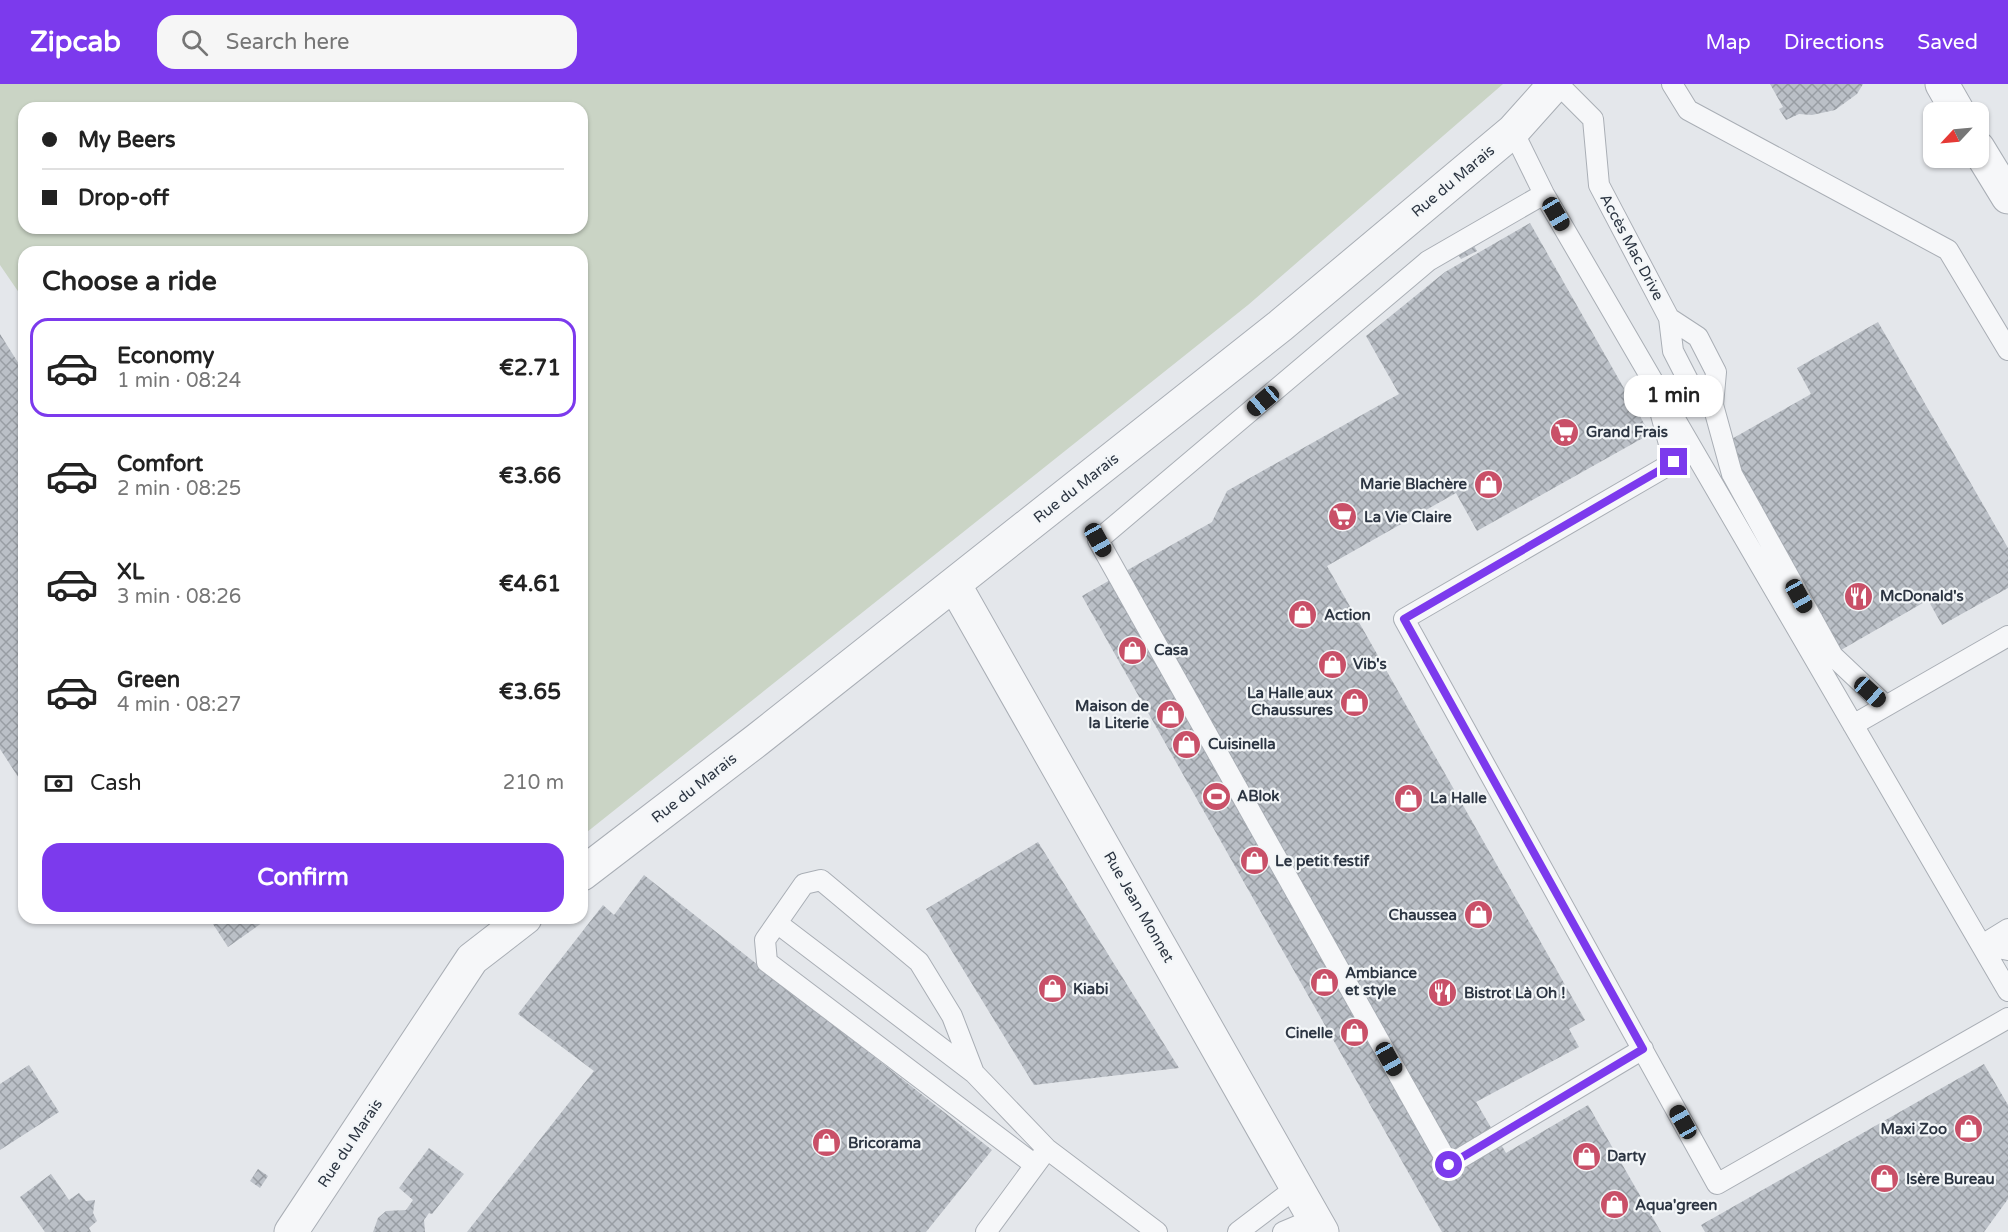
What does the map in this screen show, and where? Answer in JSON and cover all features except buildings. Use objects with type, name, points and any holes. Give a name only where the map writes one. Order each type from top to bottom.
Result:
[{"type":"street","name":"Rue du Marais","points":[[588,869],[1280,326],[1513,130],[1557,84]]},
{"type":"street","points":[[1942,84],[1952,102]]},
{"type":"street","points":[[1989,166],[2008,197]]},
{"type":"street","name":"Rue Jean Monnet","points":[[954,584],[1318,1226]]},
{"type":"street","name":"Rue du Marais","points":[[291,1232],[472,959],[517,924]]},
{"type":"lane","name":"Accès Mac Drive","points":[[1557,84],[1593,119],[1599,185],[1670,318],[1698,337],[1716,372],[1713,405]]},
{"type":"lane","points":[[1672,84],[1688,110],[1948,250],[2008,350]]},
{"type":"lane","points":[[1513,130],[1544,194],[2008,991]]},
{"type":"lane","points":[[1544,194],[1428,261],[1098,540],[1449,1165],[1643,1049]]},
{"type":"lane","points":[[1670,318],[1673,351],[1691,386],[1713,405],[1732,474],[1833,656],[1886,706]]},
{"type":"lane","points":[[1651,378],[1674,462],[1404,619],[1717,1184],[2008,1018]]},
{"type":"lane","points":[[1853,725],[2008,636]]},
{"type":"lane","points":[[974,1073],[952,1016],[920,962],[821,880],[804,884],[765,940],[767,962],[1035,1165]]},
{"type":"lane","points":[[777,923],[974,1073],[1047,1149],[1157,1232]]},
{"type":"lane","points":[[1982,945],[2008,929]]},
{"type":"lane","points":[[1982,945],[2008,950]]},
{"type":"lane","points":[[986,1232],[1047,1149]]},
{"type":"lane","points":[[1238,1232],[1297,1187]]},
{"type":"lane","points":[[1283,1232],[1318,1226]]},
{"type":"green space","points":[[0,84],[1503,84],[1248,305],[588,831],[588,246],[18,246],[18,291],[0,265]]},
{"type":"place","name":"Grand Frais","points":[[1565,432]]},
{"type":"place","name":"Marie Blachère","points":[[1488,484]]},
{"type":"place","name":"La Vie Claire","points":[[1343,517]]},
{"type":"place","name":"McDonald's","points":[[1859,596]]},
{"type":"place","name":"Action","points":[[1303,615]]},
{"type":"place","name":"Casa","points":[[1133,650]]},
{"type":"place","name":"Vib's","points":[[1332,664]]},
{"type":"place","name":"La Halle aux Chaussures","points":[[1354,702]]},
{"type":"place","name":"Maison de la Literie","points":[[1170,715]]},
{"type":"place","name":"Cuisinella","points":[[1187,744]]},
{"type":"place","name":"ABlok","points":[[1216,796]]},
{"type":"place","name":"La Halle","points":[[1409,798]]},
{"type":"place","name":"Le petit festif","points":[[1254,861]]},
{"type":"place","name":"Chaussea","points":[[1478,915]]},
{"type":"place","name":"Ambiance et style","points":[[1324,982]]},
{"type":"place","name":"Kiabi","points":[[1052,989]]},
{"type":"place","name":"Bistrot Là Oh !","points":[[1443,993]]},
{"type":"place","name":"Cinelle","points":[[1354,1033]]},
{"type":"place","name":"Maxi Zoo","points":[[1968,1129]]},
{"type":"place","name":"Bricorama","points":[[827,1143]]},
{"type":"place","name":"Darty","points":[[1586,1156]]},
{"type":"place","name":"Isère Bureau","points":[[1885,1179]]},
{"type":"place","name":"Aqua'green","points":[[1614,1205]]},
{"type":"route","points":[[1449,1165],[1643,1049],[1404,619],[1674,462]]}]
